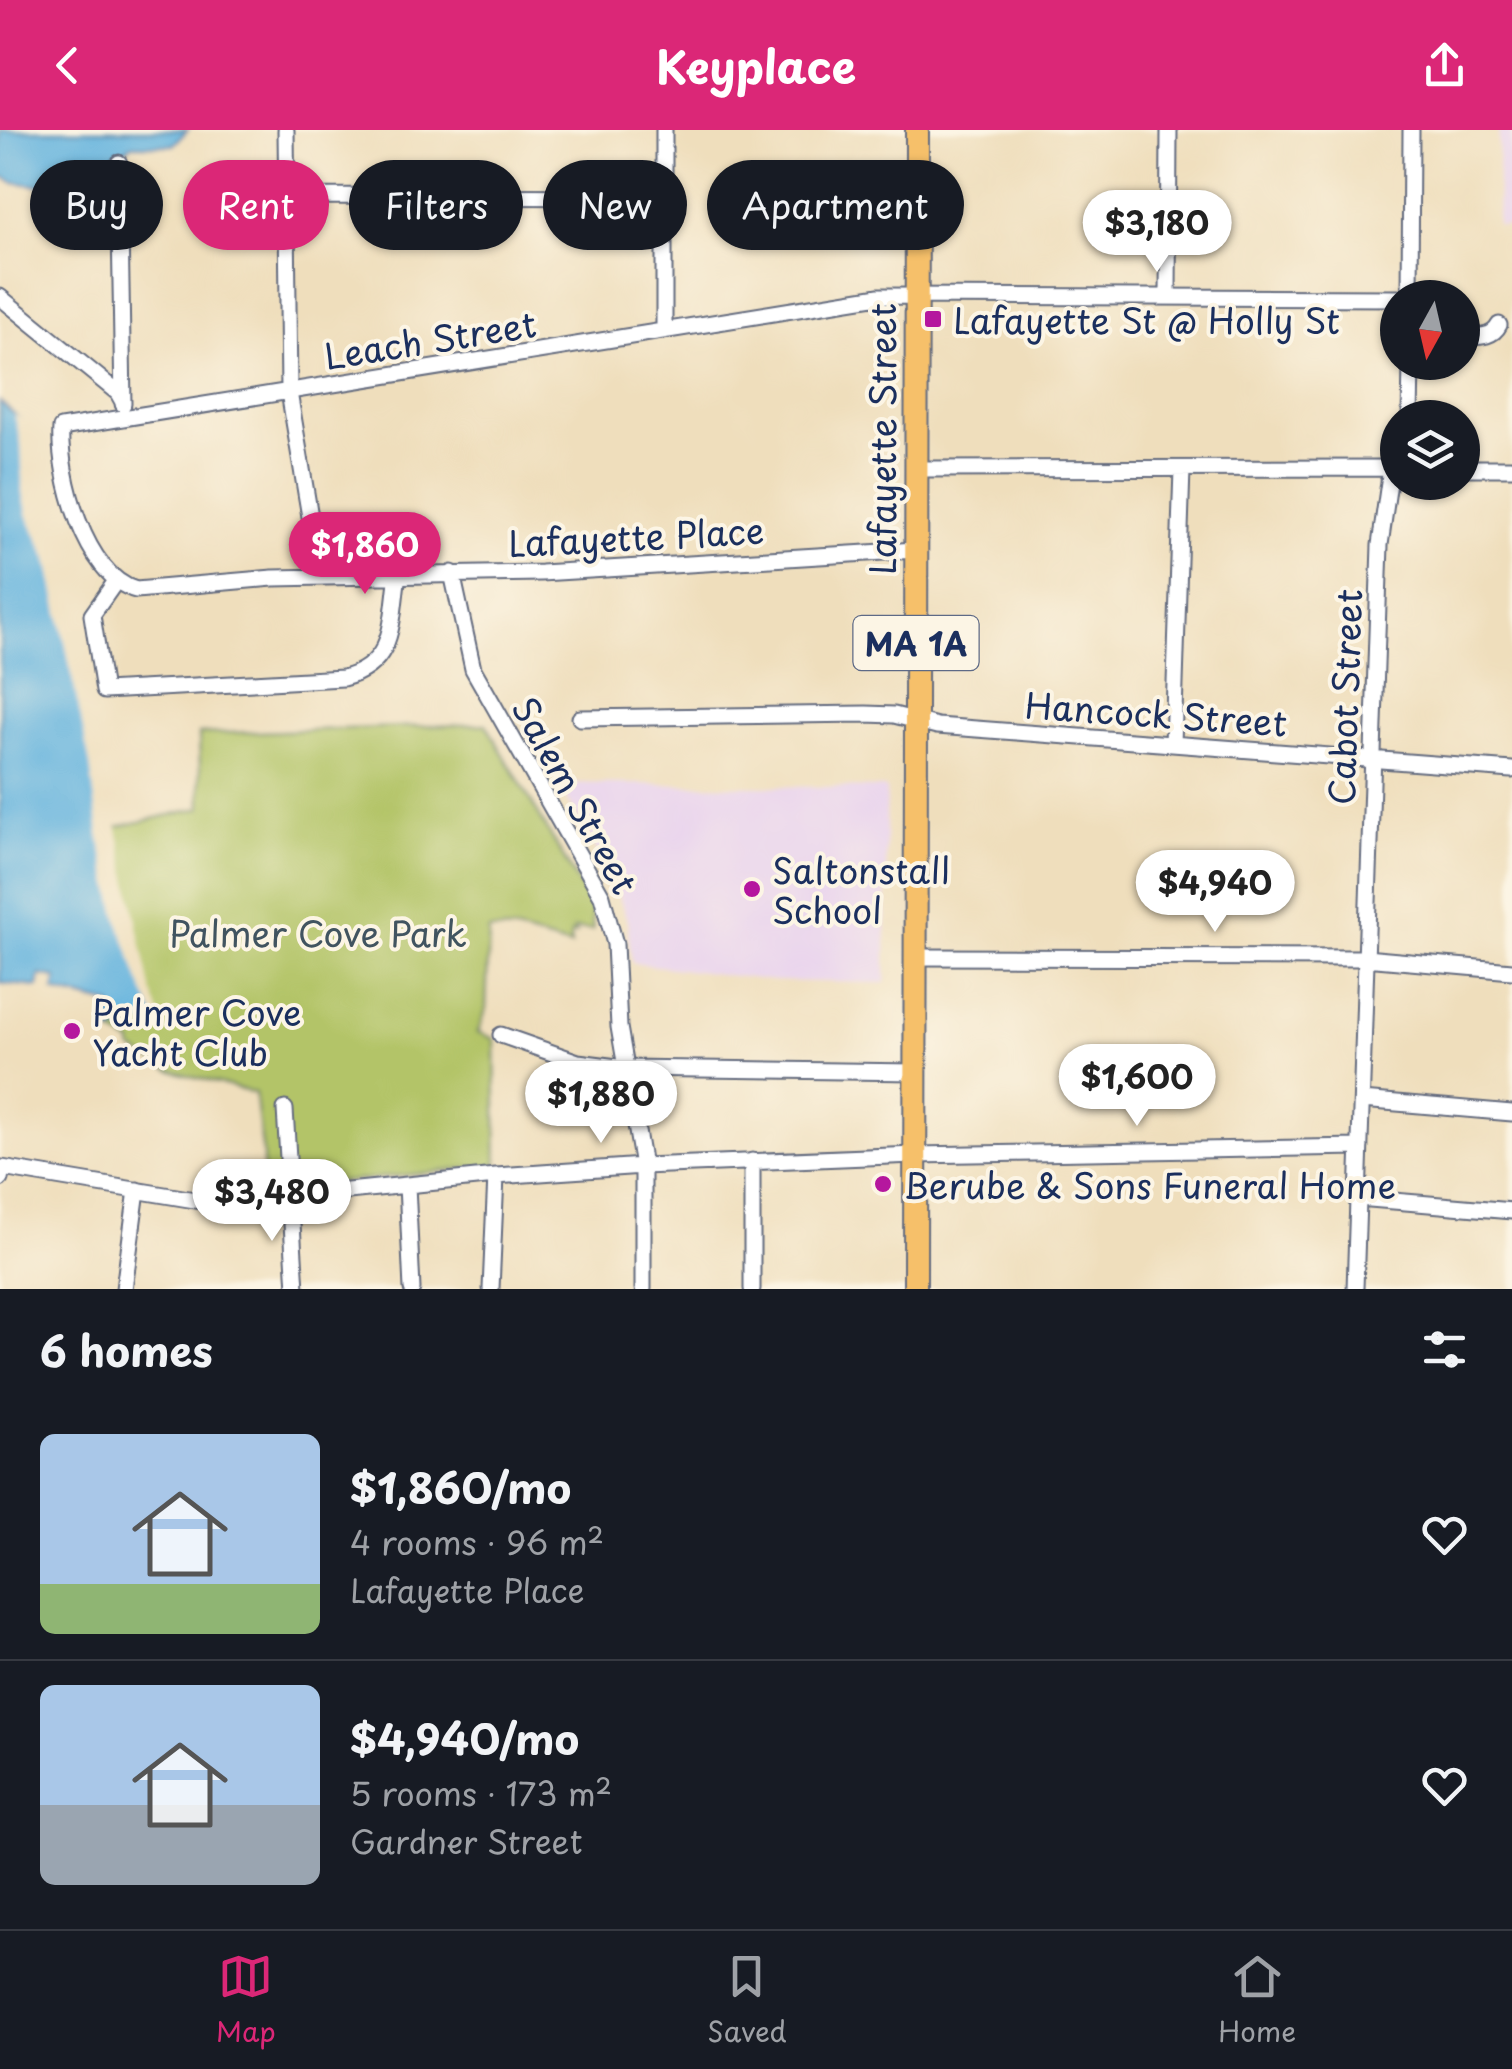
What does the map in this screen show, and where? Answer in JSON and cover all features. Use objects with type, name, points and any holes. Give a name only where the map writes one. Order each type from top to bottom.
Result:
[{"type":"highway","name":"Lafayette Street","points":[[915,1289],[917,130]]},
{"type":"street","points":[[286,130],[286,160]]},
{"type":"street","points":[[664,130],[664,160]]},
{"type":"street","points":[[1168,297],[1169,130]]},
{"type":"street","points":[[1410,280],[1411,130]]},
{"type":"street","points":[[329,196],[543,197]]},
{"type":"street","points":[[121,250],[125,410]]},
{"type":"street","points":[[288,250],[289,392],[320,576]]},
{"type":"street","points":[[664,250],[664,330]]},
{"type":"street","name":"Leach Street","points":[[125,410],[289,392],[879,296],[1380,298]]},
{"type":"street","points":[[0,297],[118,393],[125,410]]},
{"type":"street","points":[[1480,336],[1496,332],[1499,325]]},
{"type":"street","points":[[107,711],[92,615],[116,581],[99,560],[68,493],[62,467],[61,428],[125,410]]},
{"type":"street","points":[[1174,744],[1182,468]]},
{"type":"street","points":[[916,469],[1380,468]]},
{"type":"street","points":[[1480,468],[1512,468]]},
{"type":"street","name":"Cabot Street","points":[[1355,1289],[1380,545],[1388,500]]},
{"type":"street","name":"Lafayette Place","points":[[116,581],[136,590],[320,576],[541,574],[916,550]]},
{"type":"street","points":[[104,692],[343,678],[365,672],[382,655],[386,644],[398,574]]},
{"type":"street","name":"Salem Street","points":[[452,574],[473,668],[602,896],[611,920],[625,1068],[643,1166],[644,1289]]},
{"type":"street","name":"Hancock Street","points":[[580,718],[866,714],[937,726],[1512,770]]},
{"type":"street","points":[[916,957],[1365,958],[1512,971]]},
{"type":"street","points":[[501,1034],[578,1062],[625,1068],[916,1072]]},
{"type":"street","points":[[1362,1100],[1512,1113]]},
{"type":"street","points":[[285,1109],[296,1289]]},
{"type":"street","points":[[1,1174],[201,1201],[239,1202],[496,1176],[643,1166],[916,1155],[1360,1147]]},
{"type":"street","points":[[752,1161],[752,1289]]},
{"type":"street","points":[[491,1289],[496,1176]]},
{"type":"street","points":[[406,1185],[412,1289]]},
{"type":"street","points":[[124,1289],[137,1190]]},
{"type":"street","points":[[1358,1198],[1512,1211]]},
{"type":"shaded area","points":[[1499,130],[1512,130],[1512,226],[1497,225]]},
{"type":"shaded area","name":"Saltonstall School","points":[[558,783],[886,788],[886,983],[774,981],[632,963],[627,920],[612,876]]},
{"type":"green space","points":[[0,130],[128,149],[113,160],[30,160],[30,184],[13,182],[0,175]]},
{"type":"green space","name":"Palmer Cove Park","points":[[0,402],[14,414],[112,828],[201,808],[199,734],[486,724],[591,905],[593,930],[574,929],[571,946],[516,931],[489,930],[486,1010],[478,1032],[495,1039],[497,1165],[263,1191],[255,1093],[169,1070],[132,1049],[132,1043],[109,1032],[112,1005],[54,991],[57,979],[0,524]]},
{"type":"water","points":[[0,130],[188,130],[173,145],[132,145],[113,160],[30,160],[30,184],[0,175]]},
{"type":"water","points":[[0,402],[28,426],[36,499],[156,1019],[109,1032],[112,1005],[54,991],[57,978],[40,975],[38,987],[0,983]]},
{"type":"pier","points":[[14,414],[32,425],[41,499],[45,517],[58,538],[150,985],[161,1019],[156,1019],[139,981],[118,919],[48,559],[28,517],[21,443]]},
{"type":"place","name":"Lafayette St @ Holly St","points":[[933,319]]},
{"type":"place","name":"Saltonstall School","points":[[752,889]]},
{"type":"place","name":"Palmer Cove Yacht Club","points":[[72,1031]]},
{"type":"place","name":"Berube & Sons Funeral Home","points":[[883,1184]]}]
